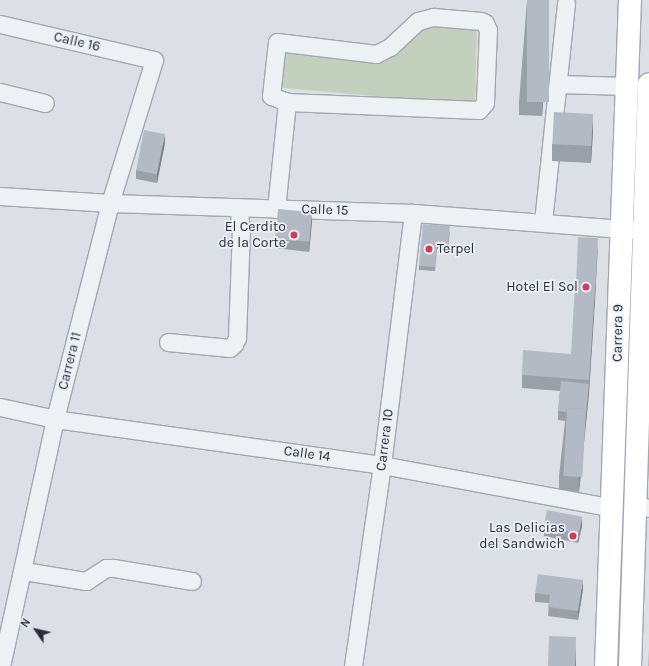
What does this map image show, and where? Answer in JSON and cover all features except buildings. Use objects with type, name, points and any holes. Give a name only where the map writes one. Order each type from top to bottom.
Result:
[{"type":"main road","name":"Carrera 9","points":[[606,666],[613,508],[621,227],[630,0]]},
{"type":"main road","name":"Carrera 9","points":[[630,666],[643,507],[649,84]]},
{"type":"street","points":[[543,222],[566,3]]},
{"type":"street","points":[[424,18],[480,21],[488,30],[485,103],[479,110],[287,102],[271,96],[270,90],[277,42],[376,54],[390,47],[424,18]]},
{"type":"street","name":"Calle 16","points":[[0,24],[154,60]]},
{"type":"street","name":"Carrera 11","points":[[1,666],[24,571],[55,419],[110,203],[154,60]]},
{"type":"street","points":[[558,84],[627,86]]},
{"type":"street","points":[[0,92],[45,103]]},
{"type":"street","points":[[276,208],[287,102]]},
{"type":"street","name":"Calle 15","points":[[0,196],[110,203],[413,213],[647,230]]},
{"type":"street","points":[[168,342],[230,348],[238,338],[241,230],[238,207]]},
{"type":"street","name":"Carrera 10","points":[[353,666],[382,465],[413,213]]},
{"type":"street","name":"Calle 14","points":[[0,407],[55,419],[382,465],[613,508]]},
{"type":"street","points":[[24,571],[86,581],[106,568],[114,568],[192,581]]},
{"type":"green space","points":[[430,24],[477,26],[475,105],[273,87],[279,46],[380,64]]},
{"type":"place","name":"El Cerdito de la Corte","points":[[294,235]]},
{"type":"place","name":"Terpel","points":[[429,249]]},
{"type":"place","name":"Hotel El Sol","points":[[586,287]]},
{"type":"place","name":"Las Delicias del Sandwich","points":[[573,536]]}]
